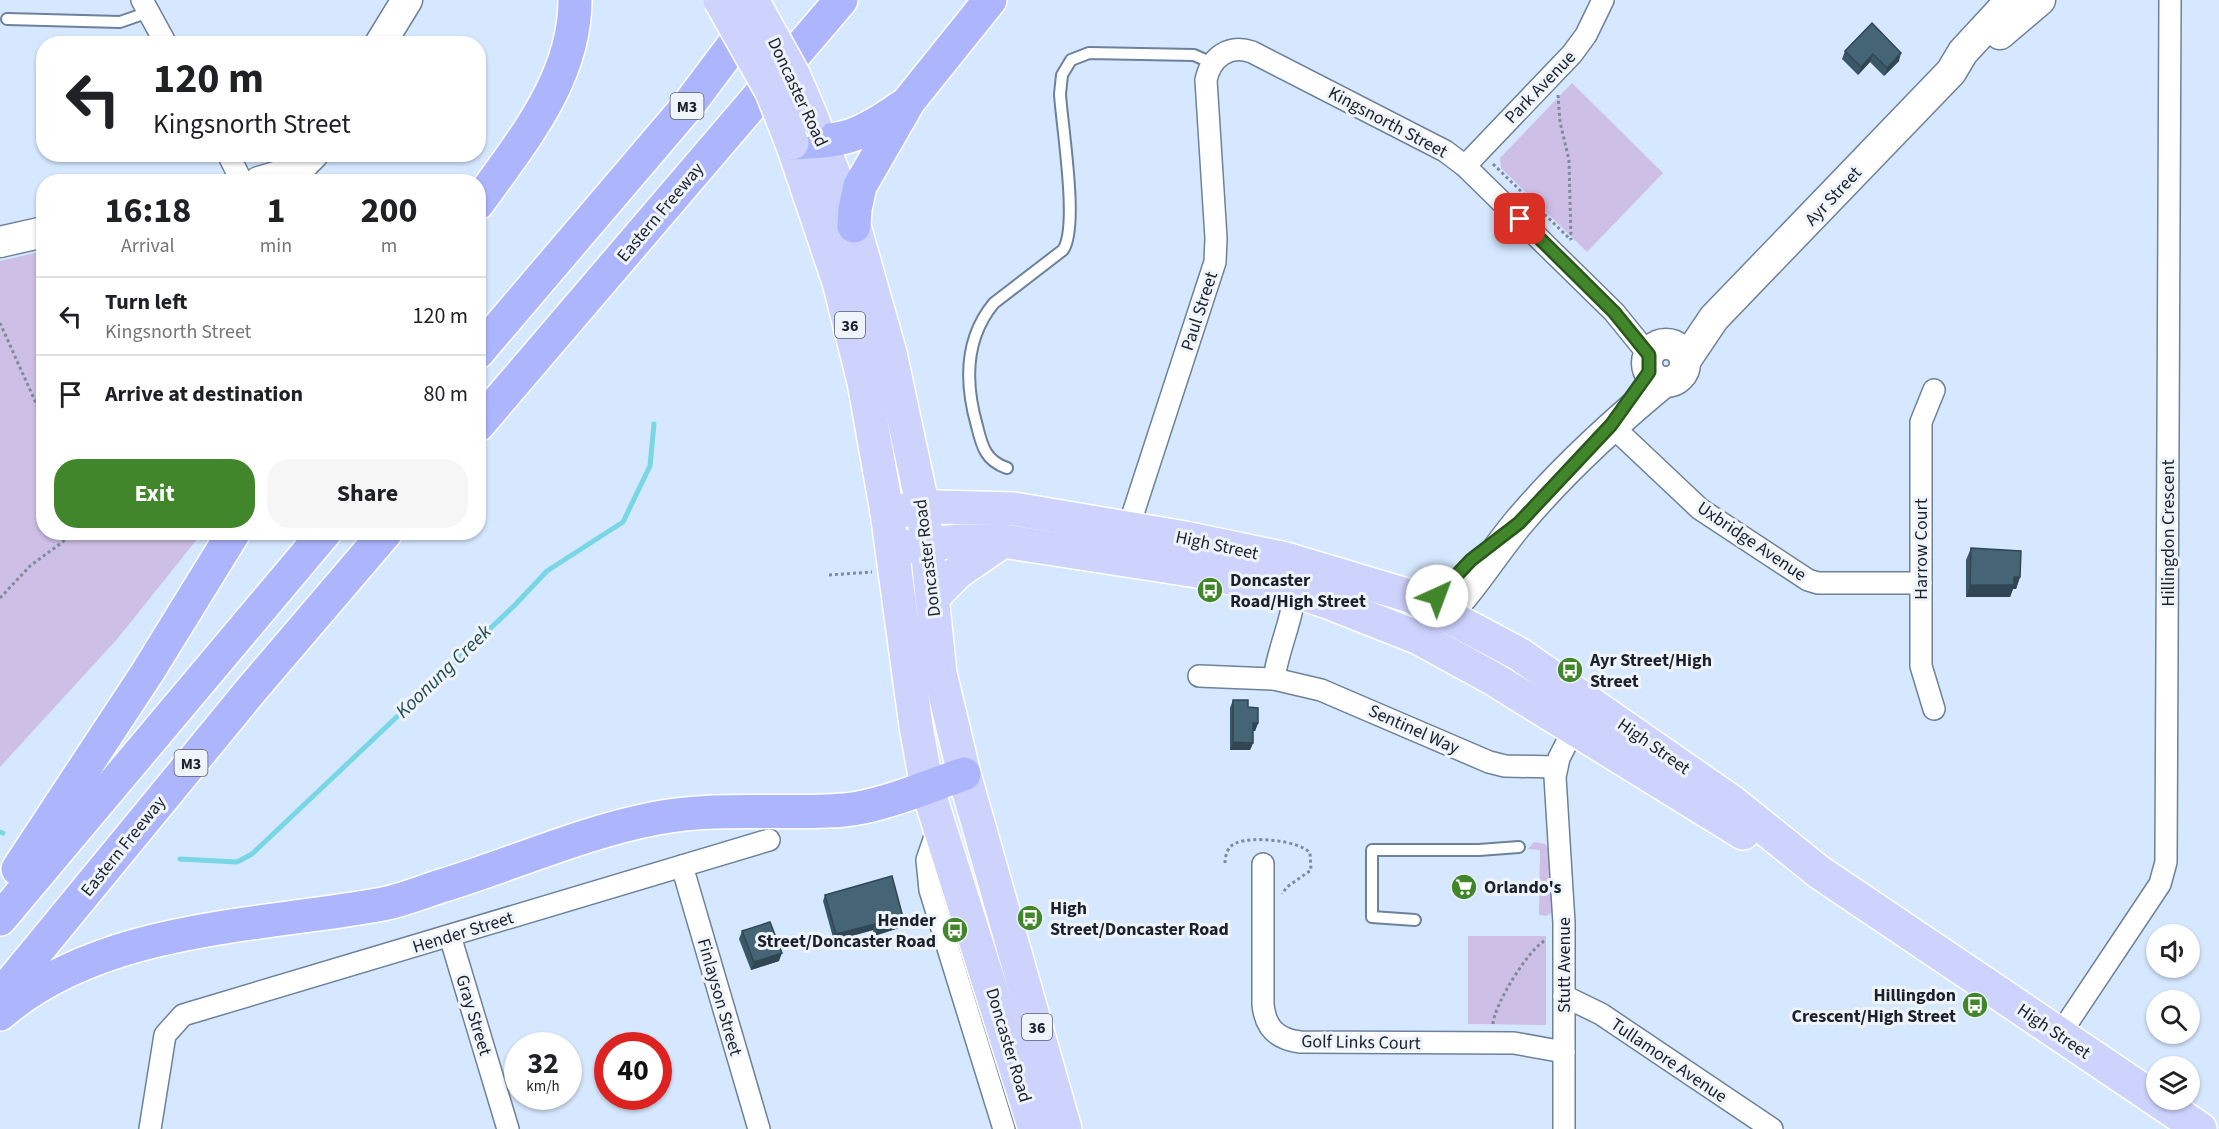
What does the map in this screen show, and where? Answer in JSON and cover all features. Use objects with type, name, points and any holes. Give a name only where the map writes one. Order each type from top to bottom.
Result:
[{"type":"highway","points":[[486,191],[554,90],[569,51],[575,26],[575,0]]},
{"type":"highway","name":"M3","points":[[486,343],[690,103],[768,0]]},
{"type":"highway","name":"Eastern Freeway","points":[[486,416],[842,0]]},
{"type":"highway","points":[[854,226],[860,186],[909,101],[990,0]]},
{"type":"highway","points":[[808,134],[837,141],[869,130],[909,101]]},
{"type":"highway","points":[[0,895],[141,682],[229,540]]},
{"type":"highway","name":"M3","points":[[0,919],[318,540]]},
{"type":"highway","name":"Eastern Freeway","points":[[0,996],[245,698],[379,540]]},
{"type":"highway","points":[[0,1014],[38,988],[75,968],[155,940],[386,903],[610,829],[657,818],[741,809],[842,810],[863,807],[964,774]]},
{"type":"main road","name":"Doncaster Road","points":[[720,0],[772,92],[808,134],[854,226],[890,353],[914,458],[928,545],[940,673],[964,774],[1065,1129]]},
{"type":"main road","name":"Doncaster Road","points":[[752,0],[795,76],[842,293],[864,382],[887,512],[916,726],[927,787],[1035,1129]]},
{"type":"main road","points":[[914,458],[942,492],[974,507]]},
{"type":"main road","name":"High Street","points":[[887,512],[923,508],[1014,509],[1124,544],[1295,591],[1419,638],[1582,714]]},
{"type":"main road","name":"High Street","points":[[892,548],[1003,541],[1124,544],[1286,560],[1373,583],[1438,610],[1519,654],[1582,714],[1730,827],[1819,872],[2200,1129]]},
{"type":"main road","points":[[932,598],[958,572],[1003,541]]},
{"type":"main road","points":[[986,846],[972,856],[991,923],[986,970]]},
{"type":"street","points":[[385,36],[407,0]]},
{"type":"street","name":"Park Avenue","points":[[1465,166],[1572,54],[1586,35],[1603,0]]},
{"type":"street","name":"Ayr Street","points":[[1419,638],[1438,610],[1475,583],[1519,523],[1611,425],[1663,360],[1714,318],[1951,72],[1963,52],[2011,0]]},
{"type":"street","name":"Ayr Street","points":[[1951,72],[1970,61],[2040,0]]},
{"type":"street","name":"Hillingdon Crescent","points":[[2060,1034],[2160,884],[2166,862],[2170,0]]},
{"type":"street","points":[[145,6],[162,36]]},
{"type":"street","name":"Kingsnorth Street","points":[[1215,60],[1232,50],[1252,52],[1424,139],[1465,166],[1663,360]]},
{"type":"street","name":"Paul Street","points":[[1124,544],[1215,262],[1216,238],[1205,89],[1215,60]]},
{"type":"street","points":[[286,174],[296,171],[304,162]]},
{"type":"street","points":[[0,242],[36,234]]},
{"type":"street","name":"Harrow Court","points":[[1934,390],[1921,422],[1921,666],[1934,709]]},
{"type":"street","name":"Uxbridge Avenue","points":[[1611,425],[1700,508],[1808,580],[1818,583],[1921,584]]},
{"type":"street","points":[[1274,679],[1295,591],[1293,574],[1286,560]]},
{"type":"street","name":"Sentinel Way","points":[[1199,676],[1274,679],[1322,690],[1489,762],[1505,766],[1556,767]]},
{"type":"street","name":"Stutt Avenue","points":[[1564,1129],[1564,905],[1556,817],[1556,767],[1582,714]]},
{"type":"street","name":"Doncaster Road","points":[[940,824],[927,860],[929,881],[1004,1129]]},
{"type":"street","name":"Hender Street","points":[[150,1129],[165,1035],[183,1015],[769,840]]},
{"type":"street","name":"Golf Links Court","points":[[1263,864],[1263,1004],[1266,1022],[1275,1034],[1300,1042],[1564,1043]]},
{"type":"street","name":"Finlayson Street","points":[[682,866],[759,1129]]},
{"type":"street","name":"Gray Street","points":[[450,936],[508,1129]]},
{"type":"street","name":"Tullamore Avenue","points":[[1564,996],[1601,1014],[1772,1129]]},
{"type":"lane","points":[[7,19],[120,21],[145,6]]},
{"type":"lane","points":[[1007,468],[995,464],[987,457],[981,443],[968,396],[972,344],[985,314],[994,303],[1063,250],[1068,243],[1070,218],[1060,94],[1062,75],[1071,60],[1089,53],[1194,55],[1215,60]]},
{"type":"lane","points":[[1415,920],[1372,917],[1372,850],[1479,850],[1519,847]]},
{"type":"path","points":[[1481,149],[1571,240],[1569,160],[1560,122],[1558,93]]},
{"type":"path","points":[[0,323],[36,403]]},
{"type":"path","points":[[0,598],[30,566],[65,540]]},
{"type":"path","points":[[1225,863],[1228,849],[1239,841],[1301,844],[1310,853],[1311,870],[1287,887],[1279,903]]},
{"type":"path","points":[[1484,1027],[1493,1026],[1494,1015],[1507,989],[1534,949],[1548,939]]},
{"type":"shaded area","points":[[1572,83],[1663,173],[1587,252],[1501,168],[1500,158]]},
{"type":"shaded area","points":[[36,253],[36,540],[196,540],[118,638],[0,767],[0,261]]},
{"type":"shaded area","points":[[1534,842],[1545,844],[1550,850],[1553,912],[1546,916],[1539,915],[1540,850],[1528,849]]},
{"type":"shaded area","points":[[1468,936],[1546,936],[1546,1025],[1468,1024]]},
{"type":"building","points":[[1872,23],[1901,53],[1887,68],[1873,54],[1861,67],[1845,51]]},
{"type":"building","points":[[1971,548],[2021,551],[2020,577],[2014,577],[2014,585],[1970,585]]},
{"type":"building","points":[[1233,700],[1248,700],[1248,707],[1258,708],[1258,723],[1253,723],[1253,743],[1233,742]]},
{"type":"building","points":[[892,876],[904,921],[877,930],[875,924],[836,934],[825,895]]},
{"type":"building","points":[[770,922],[782,953],[754,962],[742,931]]},
{"type":"waterway","name":"Koonung Creek","points":[[180,859],[237,862],[252,854],[514,606],[547,571],[623,522],[650,466],[654,424]]},
{"type":"place","name":"Doncaster Road/High Street","points":[[1210,590]]},
{"type":"place","name":"Ayr Street/High Street","points":[[1570,670]]},
{"type":"place","name":"Orlando's","points":[[1464,887]]},
{"type":"place","name":"High Street/Doncaster Road","points":[[1030,918]]},
{"type":"place","name":"Hender Street/Doncaster Road","points":[[955,930]]},
{"type":"place","name":"Hillingdon Crescent/High Street","points":[[1975,1005]]},
{"type":"route","points":[[1437,596],[1471,560],[1519,523],[1611,425],[1649,372],[1647,367],[1649,355],[1614,312],[1520,219]]}]
